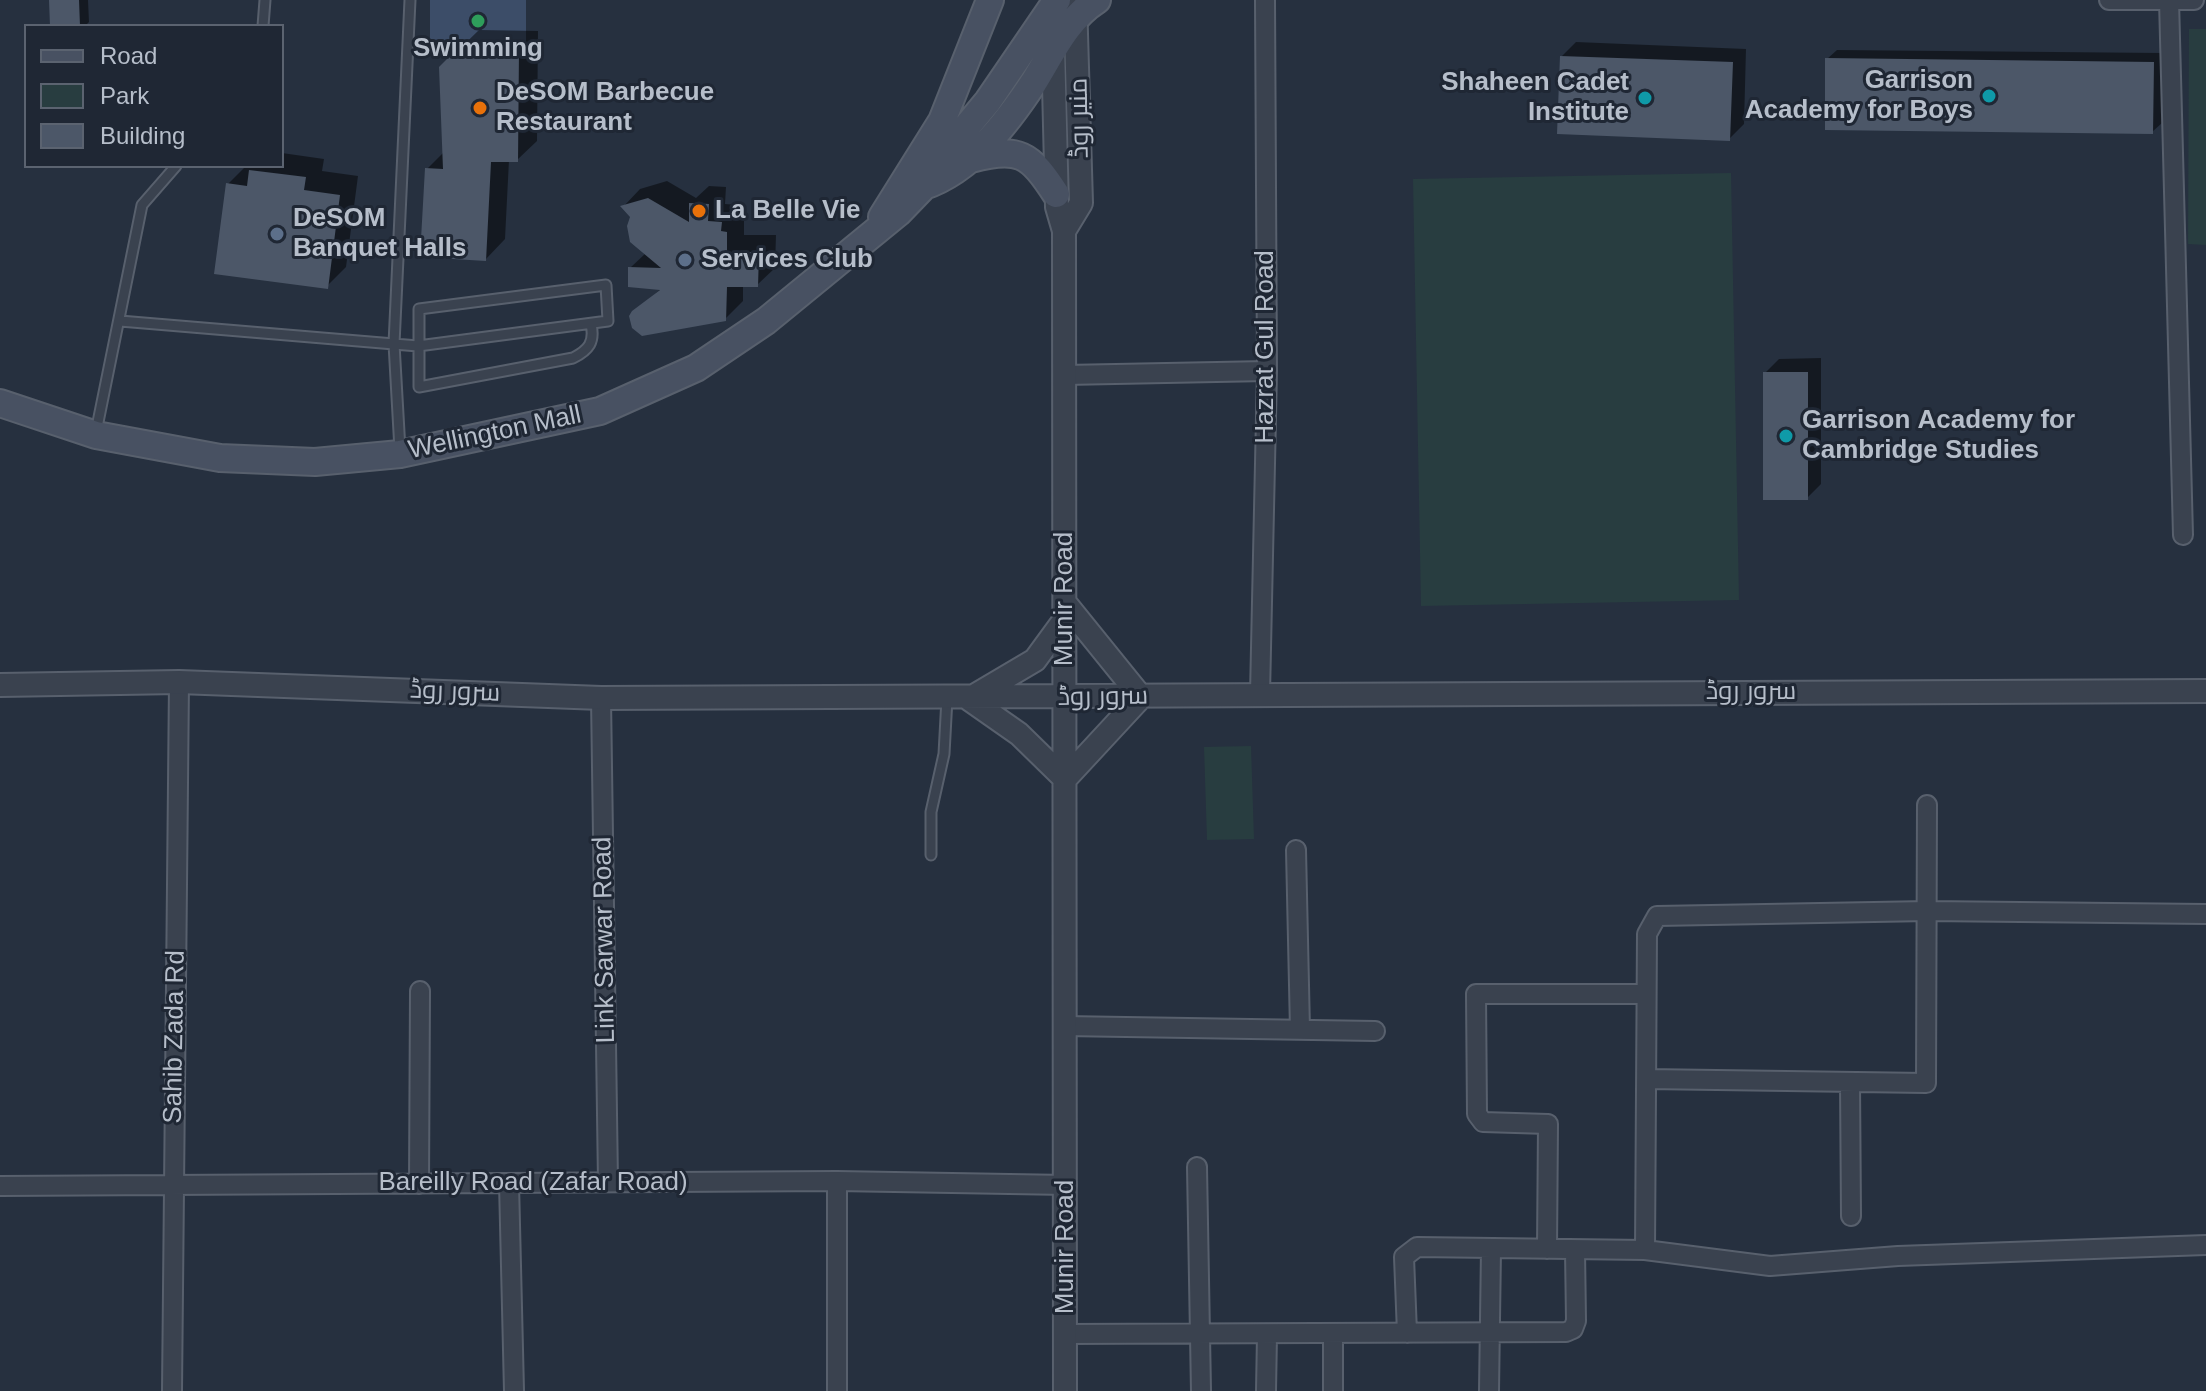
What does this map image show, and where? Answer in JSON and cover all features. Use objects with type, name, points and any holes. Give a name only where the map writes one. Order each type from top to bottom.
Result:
[{"type":"main road","points":[[873,235],[898,187],[942,121],[990,0]]},
{"type":"main road","points":[[1062,5],[1097,0]]},
{"type":"main road","name":"Wellington Mall","points":[[924,186],[948,178],[971,159],[1034,82],[1053,47],[1062,5]]},
{"type":"main road","name":"Wellington Mall","points":[[0,403],[96,435],[220,458],[315,462],[400,454],[600,411],[696,368],[766,321],[873,235],[924,186],[930,171],[1062,5]]},
{"type":"main road","points":[[971,159],[998,151],[1015,152],[1031,161],[1056,194]]},
{"type":"street","name":"Hazrat Gul Road","points":[[1260,694],[1267,371],[1265,0]]},
{"type":"street","points":[[2109,0],[2194,0]]},
{"type":"street","points":[[2169,0],[2183,535]]},
{"type":"street","name":"منیر روڈ","points":[[1062,5],[1081,203],[1064,231]]},
{"type":"street","name":"Munir Road","points":[[1053,47],[1056,194],[1064,231],[1065,1391]]},
{"type":"street","points":[[1065,375],[1267,371]]},
{"type":"street","points":[[1065,611],[1141,697],[1065,779],[1019,734],[958,698],[1035,660],[1065,611]]},
{"type":"street","name":"سرور روڈ","points":[[0,685],[179,682],[601,698],[2206,691]]},
{"type":"street","name":"Sahib Zada Rd","points":[[172,1391],[179,682]]},
{"type":"street","name":"Link Sarwar Road","points":[[601,698],[608,1182]]},
{"type":"street","points":[[1647,1079],[1926,1083],[1927,805]]},
{"type":"street","points":[[1296,850],[1300,1030]]},
{"type":"street","points":[[1645,1250],[1647,934],[1657,916],[1668,913],[1928,911],[2206,914]]},
{"type":"street","points":[[419,1184],[420,991]]},
{"type":"street","points":[[1547,1249],[1548,1124],[1483,1122],[1477,1114],[1476,994],[1645,994]]},
{"type":"street","points":[[1064,1026],[1375,1031]]},
{"type":"street","points":[[1850,1083],[1851,1216]]},
{"type":"street","points":[[1197,1167],[1201,1391]]},
{"type":"street","points":[[837,1181],[837,1391]]},
{"type":"street","name":"Bareilly Road (Zafar Road)","points":[[0,1186],[837,1181],[1067,1185]]},
{"type":"street","points":[[509,1183],[514,1391]]},
{"type":"street","points":[[1407,1333],[1404,1257],[1417,1247],[1645,1250],[1770,1266],[1898,1256],[2206,1245]]},
{"type":"street","points":[[1489,1391],[1491,1249]]},
{"type":"street","points":[[1065,1334],[1201,1332],[1333,1335],[1573,1329],[1575,1250]]},
{"type":"street","points":[[1266,1391],[1267,1335]]},
{"type":"street","points":[[1333,1335],[1333,1391]]},
{"type":"lane","points":[[263,24],[265,0]]},
{"type":"lane","points":[[400,454],[394,344],[410,0]]},
{"type":"lane","points":[[96,435],[120,321],[131,243],[142,205],[174,168]]},
{"type":"lane","points":[[120,321],[418,346],[608,321],[606,285],[419,309],[418,346],[419,387],[573,358],[585,352],[592,342],[591,324]]},
{"type":"lane","points":[[931,855],[931,812],[958,698]]},
{"type":"green space","points":[[2189,29],[2206,29],[2206,245],[2188,244]]},
{"type":"green space","points":[[1731,173],[1739,600],[1421,606],[1413,179]]},
{"type":"green space","points":[[1251,746],[1254,839],[1207,840],[1204,747]]},
{"type":"water","name":"Swimming","points":[[430,0],[526,0],[526,41],[430,42]]},
{"type":"building","points":[[49,0],[79,0],[80,24],[50,24]]},
{"type":"building","points":[[457,49],[519,49],[518,162],[491,162],[486,261],[420,257],[425,168],[443,169],[439,67]]},
{"type":"building","name":"Shaheen Cadet Institute","points":[[1560,56],[1733,62],[1730,141],[1557,134]]},
{"type":"building","name":"Garrison Academy for Boys","points":[[1825,58],[2154,62],[2153,134],[1825,130]]},
{"type":"building","name":"DeSOM Banquet Halls","points":[[249,170],[306,177],[304,190],[340,195],[328,289],[214,274],[226,183],[247,186]]},
{"type":"building","name":"Services Club","points":[[648,198],[689,222],[689,203],[709,204],[708,221],[722,222],[721,231],[727,232],[727,252],[759,252],[758,287],[727,287],[726,321],[642,336],[632,328],[629,316],[632,311],[660,290],[628,287],[628,267],[661,268],[630,242],[627,226],[630,217],[620,206]]},
{"type":"building","name":"Garrison Academy for Cambridge Studies","points":[[1763,372],[1808,372],[1808,500],[1763,500]]},
{"type":"place","name":"Swimming","points":[[478,21]]},
{"type":"place","name":"Garrison Academy for Boys","points":[[1989,96]]},
{"type":"place","name":"Shaheen Cadet Institute","points":[[1645,98]]},
{"type":"place","name":"DeSOM Barbecue Restaurant","points":[[480,108]]},
{"type":"place","name":"La Belle Vie","points":[[699,211]]},
{"type":"place","name":"DeSOM Banquet Halls","points":[[277,234]]},
{"type":"place","name":"Services Club","points":[[685,260]]},
{"type":"place","name":"Garrison Academy for Cambridge Studies","points":[[1786,436]]}]
